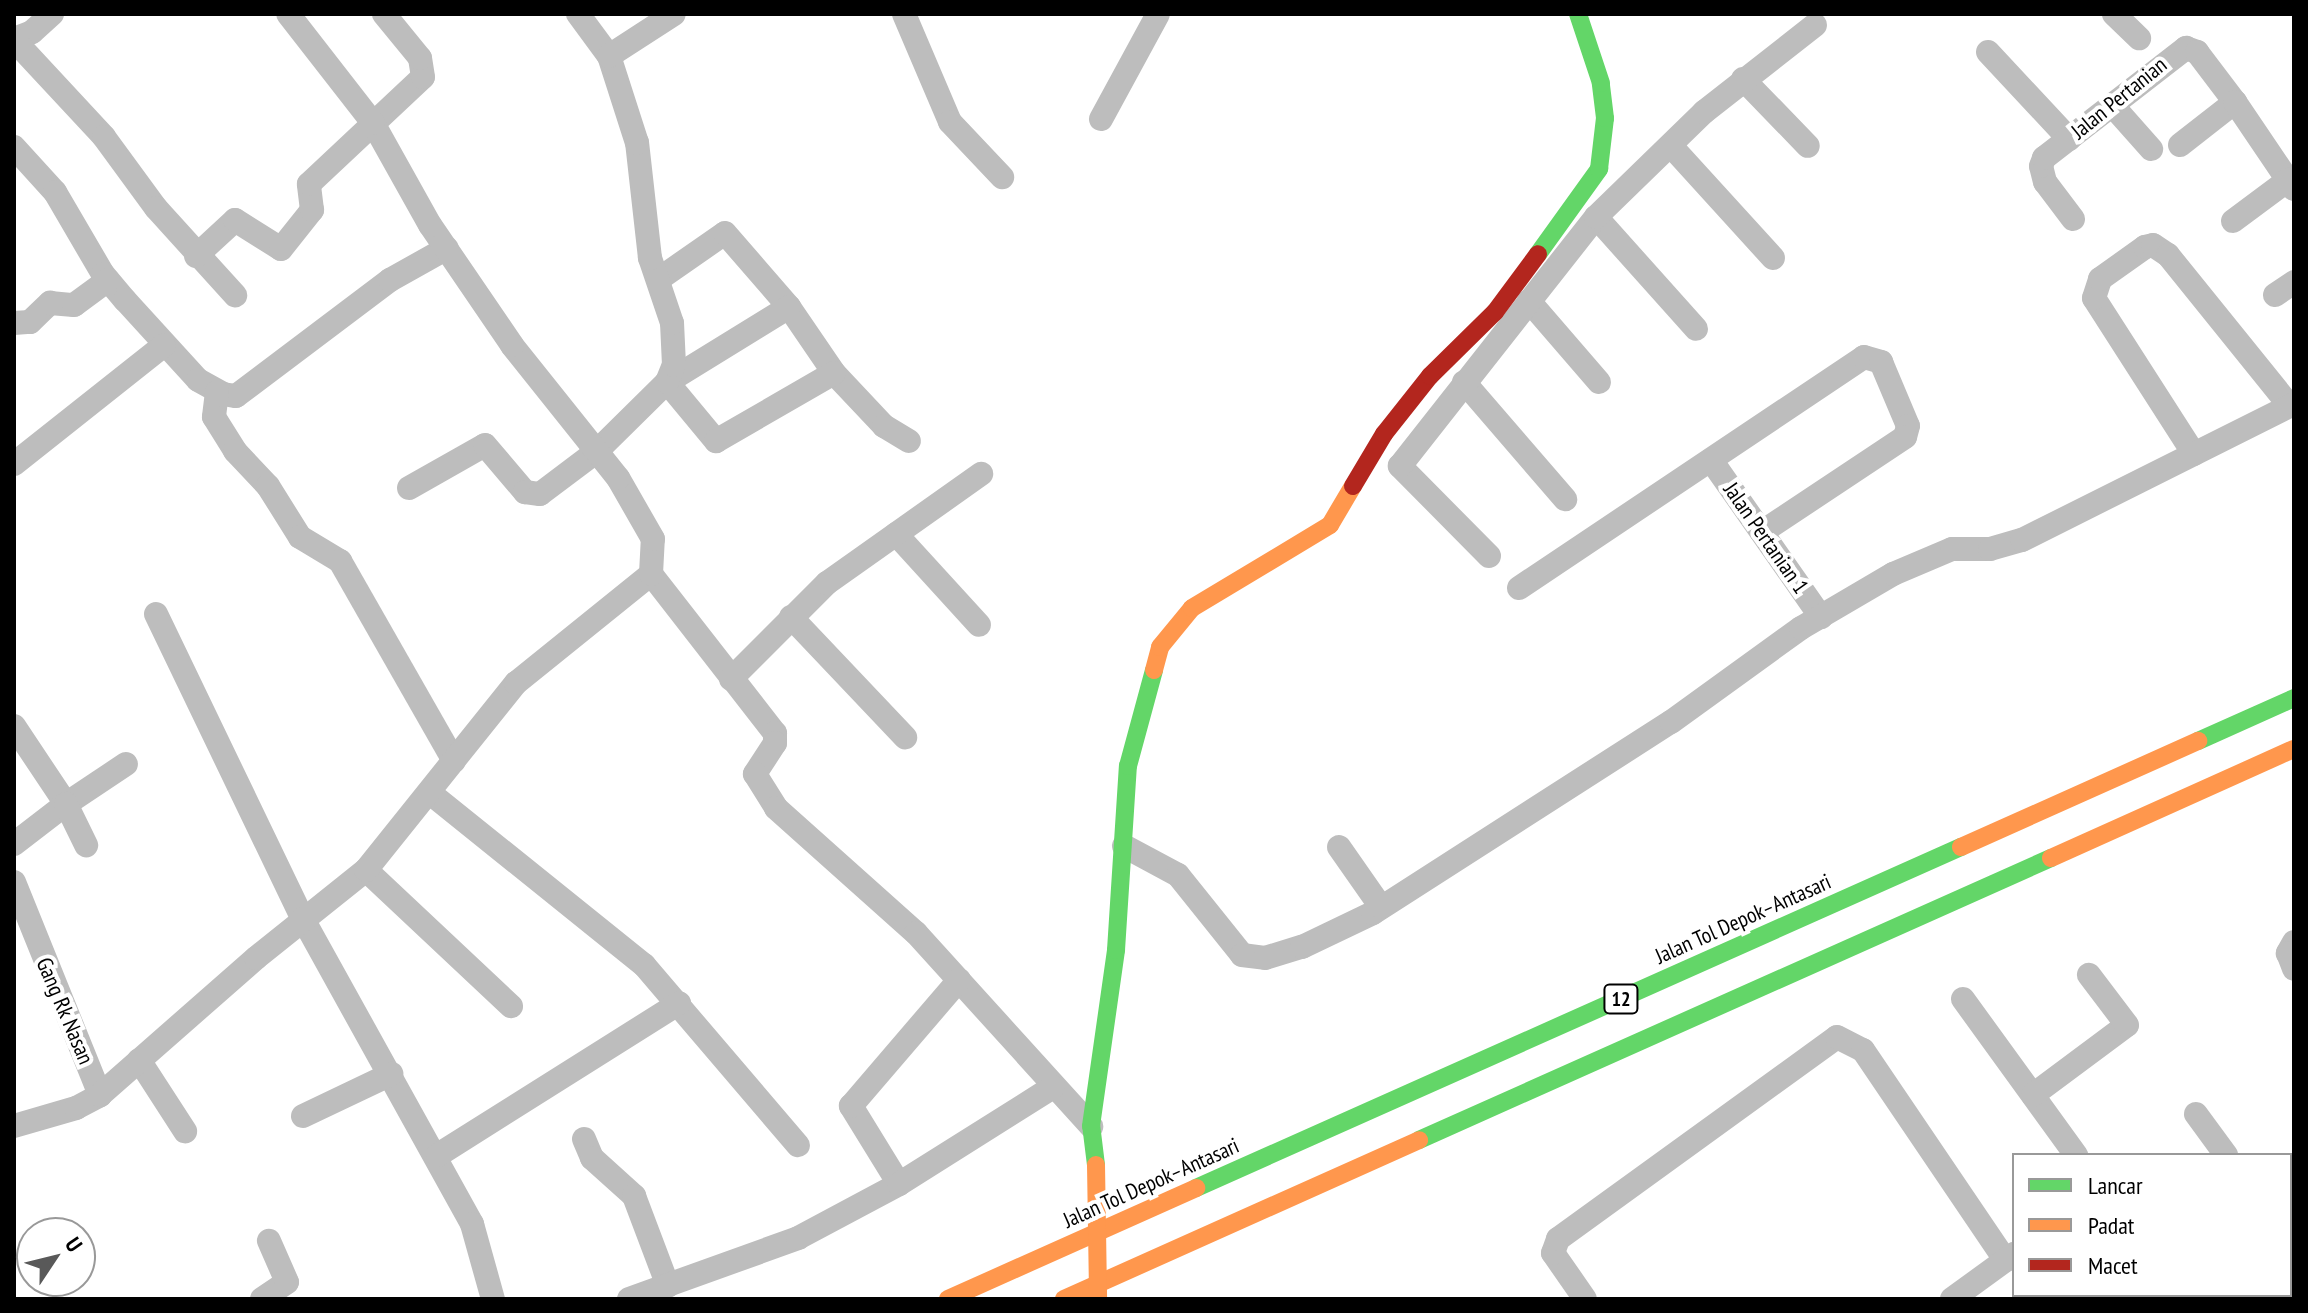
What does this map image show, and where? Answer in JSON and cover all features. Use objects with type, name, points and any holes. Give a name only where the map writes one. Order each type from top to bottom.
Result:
[{"type":"main road","points":[[1098,1299],[1096,1165],[1091,1126],[1124,846],[1128,766],[1160,647],[1192,608],[1330,525],[1361,472],[1430,376],[1495,312],[1599,169],[1605,118],[1601,83],[1577,15]]},
{"type":"main road","name":"Jalan Tol Depok–Antasari","points":[[948,1299],[2294,698]]},
{"type":"main road","name":"12","points":[[1064,1299],[2294,749]]},
{"type":"street","points":[[52,14],[32,32],[14,40],[104,137],[196,256],[235,295]]},
{"type":"street","points":[[288,14],[373,123],[447,248],[512,345],[596,452],[645,521],[653,539],[651,574],[775,733],[775,743],[755,774],[776,808],[883,901],[1091,1126]]},
{"type":"street","points":[[196,256],[238,220],[267,245],[281,249],[312,210],[309,184],[425,74],[420,58],[384,14]]},
{"type":"street","points":[[578,14],[609,56],[619,79],[637,143],[650,258],[659,279],[676,345],[667,382]]},
{"type":"street","points":[[609,56],[674,14]]},
{"type":"street","points":[[904,14],[950,122],[1002,177]]},
{"type":"street","points":[[1101,119],[1158,14]]},
{"type":"street","points":[[2114,14],[2139,38]]},
{"type":"street","points":[[1361,472],[1400,466],[1596,217],[1743,79],[1815,25]]},
{"type":"street","name":"Jalan Pertanian","points":[[2073,219],[2045,182],[2041,166],[2069,139],[2186,48],[2197,52],[2291,184]]},
{"type":"street","points":[[1988,52],[2069,139]]},
{"type":"street","points":[[1743,79],[1808,146]]},
{"type":"street","points":[[2180,145],[2235,102]]},
{"type":"street","points":[[2112,105],[2151,149]]},
{"type":"street","points":[[14,147],[55,192],[108,280],[164,345],[217,392],[236,396],[390,280],[447,248]]},
{"type":"street","points":[[1672,147],[1773,258]]},
{"type":"street","points":[[2233,221],[2291,184]]},
{"type":"street","points":[[1596,217],[1696,329]]},
{"type":"street","points":[[659,279],[725,233],[789,307],[834,373],[884,426],[909,441]]},
{"type":"street","points":[[1124,846],[1178,875],[1233,949],[1249,957],[1302,947],[1381,907],[1671,722],[1821,617],[1938,554],[2002,547],[2022,540],[2194,454],[2292,405],[2168,255],[2153,245],[2145,247],[2100,279],[2094,298],[2194,454]]},
{"type":"street","points":[[14,323],[30,322],[50,303],[74,305],[108,280]]},
{"type":"street","points":[[1529,301],[1599,382]]},
{"type":"street","points":[[409,488],[485,445],[533,495],[596,452],[667,382],[789,307]]},
{"type":"street","points":[[14,464],[164,345]]},
{"type":"street","points":[[1519,588],[1864,357],[1886,369],[1908,426],[1905,437],[1762,532]]},
{"type":"street","points":[[667,382],[716,441],[834,373]]},
{"type":"street","points":[[1464,382],[1565,499]]},
{"type":"street","points":[[217,392],[214,417],[235,451],[268,486],[300,537],[340,561],[454,761]]},
{"type":"street","name":"Jalan Pertanian 1","points":[[1711,460],[1821,617]]},
{"type":"street","points":[[1400,466],[1489,556]]},
{"type":"street","points":[[731,679],[838,574],[981,474]]},
{"type":"street","points":[[896,534],[979,625]]},
{"type":"street","points":[[15,1122],[76,1108],[100,1095],[303,919],[366,870],[516,683],[651,574]]},
{"type":"street","points":[[156,614],[303,919],[438,1155],[472,1224],[493,1299]]},
{"type":"street","points":[[791,617],[905,737]]},
{"type":"street","points":[[14,726],[66,804],[86,845]]},
{"type":"street","points":[[14,844],[126,764]]},
{"type":"street","points":[[430,793],[644,965],[798,1145]]},
{"type":"street","points":[[1339,847],[1381,907]]},
{"type":"street","points":[[366,870],[511,1006]]},
{"type":"street","name":"Gang Rk Nasan","points":[[14,882],[100,1095]]},
{"type":"street","points":[[2294,942],[2288,953],[2294,969]]},
{"type":"street","points":[[2033,1095],[2127,1025],[2089,975]]},
{"type":"street","points":[[899,1184],[851,1106],[959,980]]},
{"type":"street","points":[[1963,999],[2075,1153]]},
{"type":"street","points":[[438,1155],[679,1003]]},
{"type":"street","points":[[1585,1299],[1553,1253],[1558,1239],[1837,1037],[1863,1050],[2009,1257],[1952,1299]]},
{"type":"street","points":[[139,1060],[185,1131]]},
{"type":"street","points":[[303,1116],[391,1074]]},
{"type":"street","points":[[629,1299],[798,1238],[899,1184],[1053,1087]]},
{"type":"street","points":[[2196,1114],[2225,1153]]},
{"type":"street","points":[[584,1139],[592,1158],[634,1196],[668,1286]]},
{"type":"street","points":[[262,1299],[287,1282],[269,1241]]},
{"type":"traffic: fast","points":[[1538,254],[1599,169],[1605,118],[1601,83],[1578,14]]},
{"type":"traffic: fast","points":[[1096,1165],[1091,1126],[1116,950],[1128,766],[1154,670]]},
{"type":"traffic: fast","points":[[2198,741],[2294,698]]},
{"type":"traffic: fast","points":[[1196,1188],[1961,847]]},
{"type":"traffic: fast","points":[[1419,1140],[2051,858]]},
{"type":"traffic: slow","points":[[1154,670],[1160,647],[1192,608],[1330,525],[1353,486]]},
{"type":"traffic: slow","points":[[1961,847],[2198,741]]},
{"type":"traffic: slow","points":[[2051,858],[2294,749]]},
{"type":"traffic: slow","points":[[1064,1299],[1419,1140]]},
{"type":"traffic: slow","points":[[1096,1165],[1098,1299]]},
{"type":"traffic: slow","points":[[948,1299],[1196,1188]]},
{"type":"traffic: jam","points":[[1353,486],[1384,434],[1430,376],[1495,312],[1538,254]]}]
